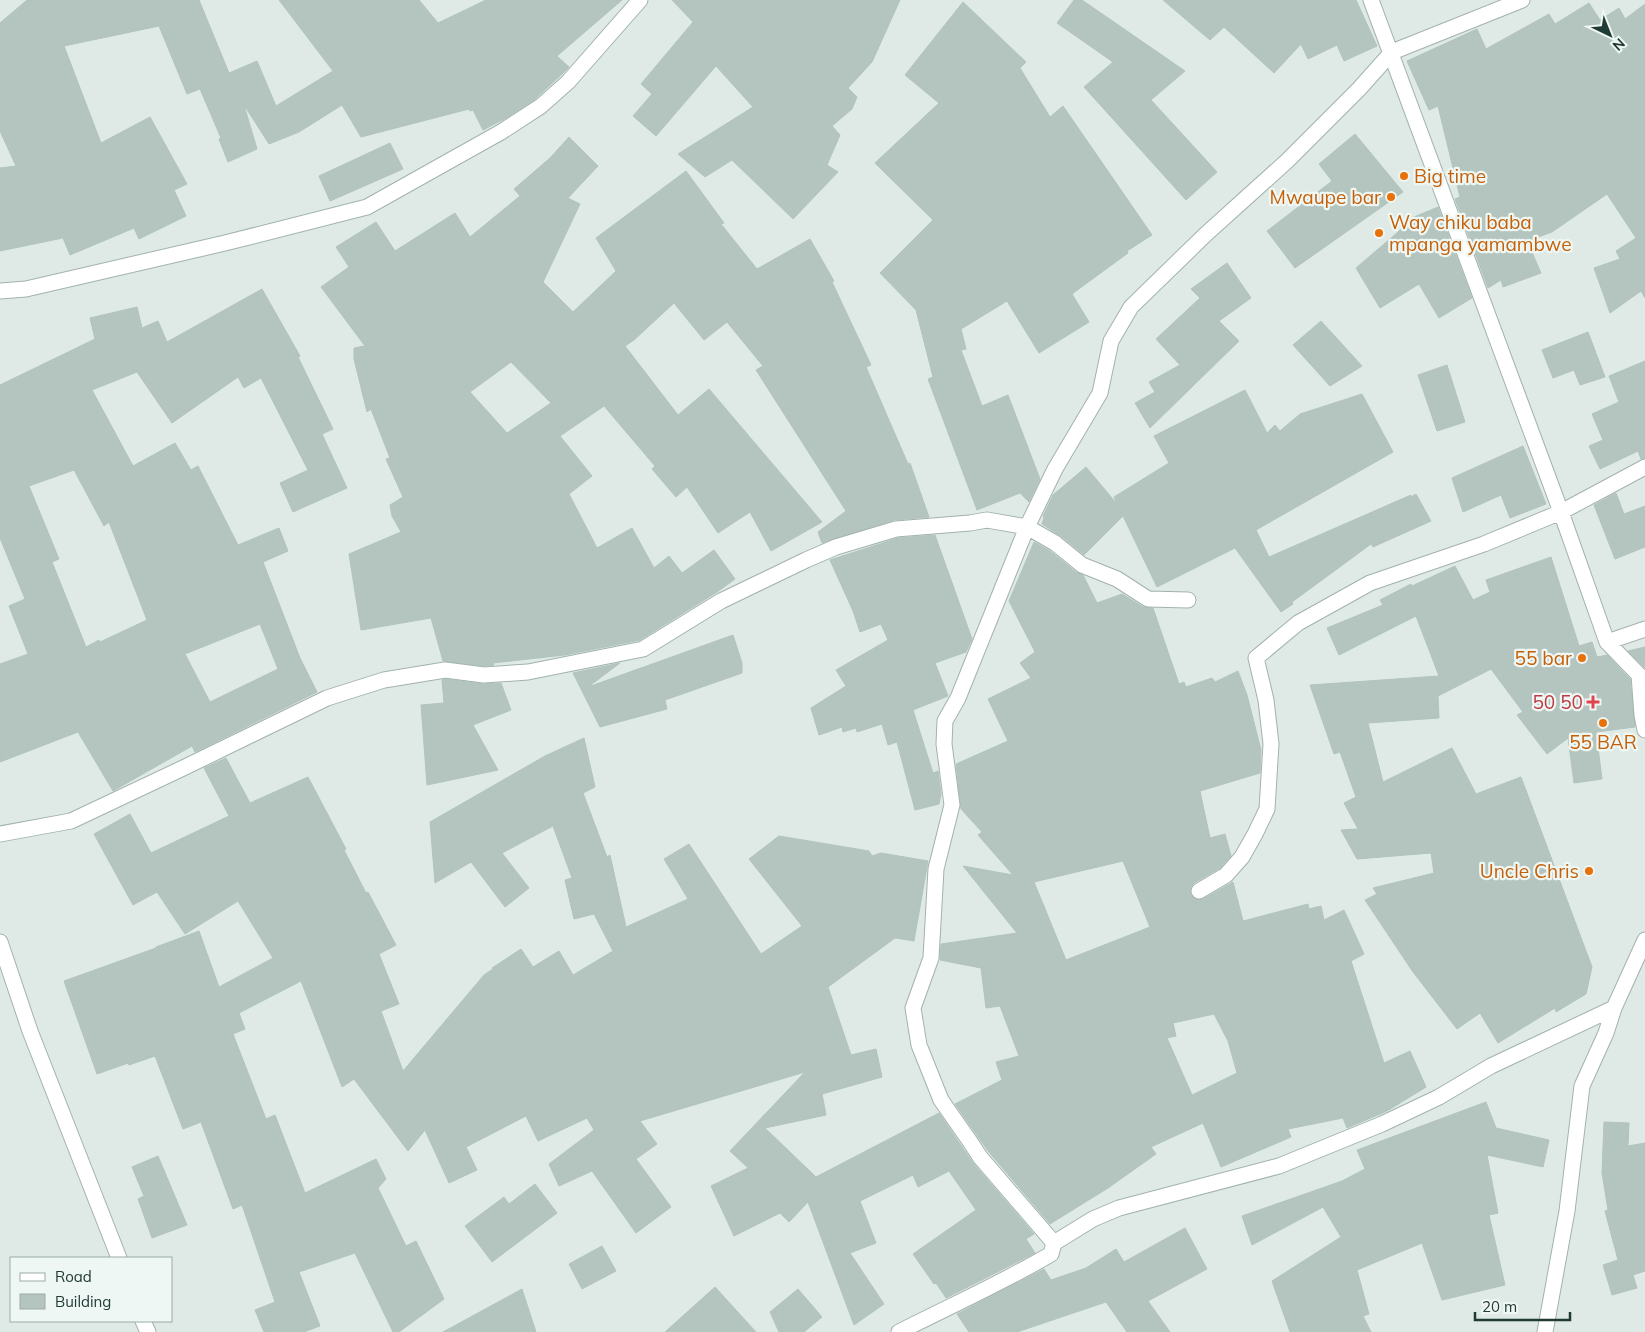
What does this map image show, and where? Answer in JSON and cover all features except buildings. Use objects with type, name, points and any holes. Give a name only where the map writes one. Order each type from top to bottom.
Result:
[{"type":"street","points":[[0,291],[36,287],[225,243],[367,207],[501,132],[541,106],[568,82],[640,0]]},
{"type":"street","points":[[1371,0],[1392,52],[1607,642],[1638,675],[1645,730]]},
{"type":"street","points":[[1054,1243],[980,1157],[941,1100],[919,1045],[913,1008],[931,958],[936,869],[952,804],[944,744],[945,721],[958,698],[1027,527],[1055,469],[1100,393],[1111,341],[1130,307],[1206,234],[1287,161],[1359,89],[1392,52],[1522,0]]},
{"type":"street","points":[[1199,891],[1226,875],[1242,857],[1267,809],[1271,744],[1266,700],[1256,658],[1298,623],[1370,583],[1484,544],[1561,512],[1645,467]]},
{"type":"street","points":[[0,834],[71,821],[327,698],[384,680],[445,670],[484,674],[528,672],[643,649],[721,601],[836,547],[896,529],[987,520],[1027,527],[1055,543],[1082,565],[1117,579],[1148,599],[1188,600]]},
{"type":"street","points":[[1607,642],[1645,629]]},
{"type":"street","points":[[1545,1332],[1567,1211],[1582,1086],[1606,1032],[1614,1008],[1639,972],[1645,940]]},
{"type":"street","points":[[0,942],[30,1031],[119,1257]]},
{"type":"street","points":[[899,1332],[1028,1268],[1051,1254],[1054,1243],[1093,1219],[1119,1208],[1279,1166],[1382,1124],[1440,1096],[1492,1066],[1614,1008]]},
{"type":"place","name":"Big time","points":[[1404,176]]},
{"type":"place","name":"Mwaupe bar","points":[[1391,197]]},
{"type":"place","name":"Way chiku baba mpanga yamambwe","points":[[1379,233]]},
{"type":"place","name":"55 bar","points":[[1582,658]]},
{"type":"place","name":"50 50","points":[[1593,702]]},
{"type":"place","name":"55 BAR","points":[[1603,723]]},
{"type":"place","name":"Uncle Chris","points":[[1589,871]]}]
